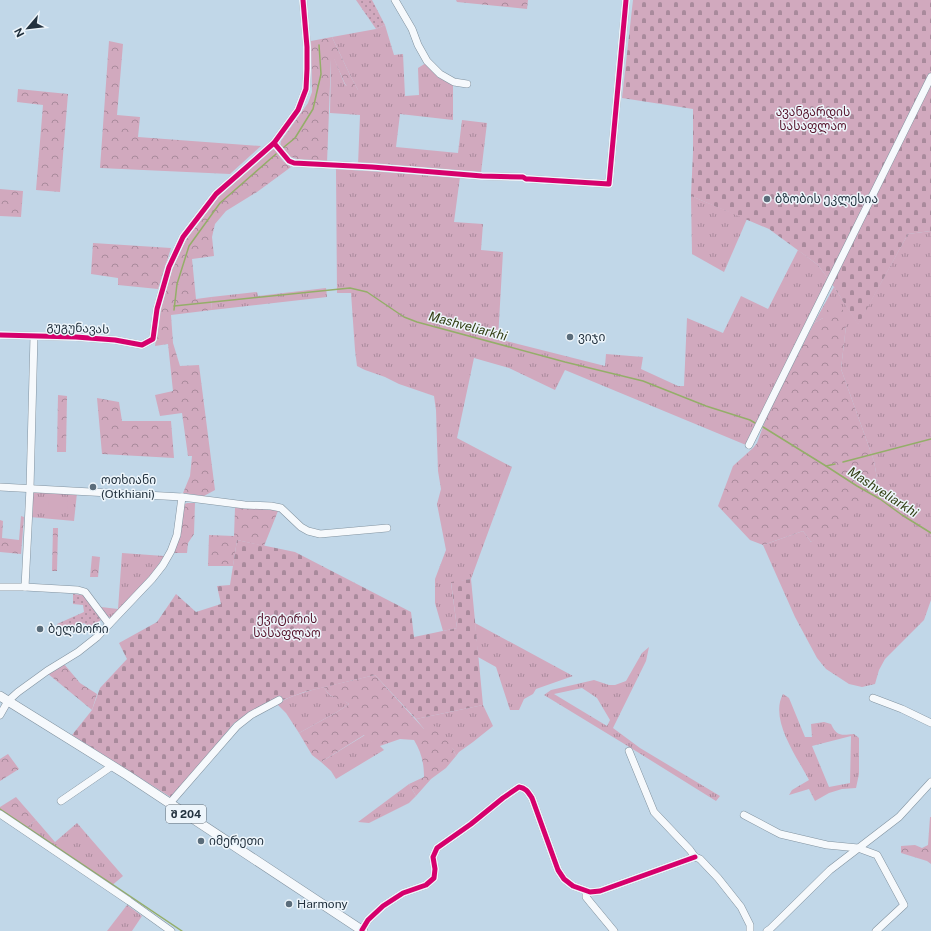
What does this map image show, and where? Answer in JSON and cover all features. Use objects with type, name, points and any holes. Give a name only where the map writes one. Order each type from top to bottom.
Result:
[{"type":"main road","name":"შ 204","points":[[4,698],[170,803],[359,930]]},
{"type":"street","points":[[303,0],[307,47],[306,89],[298,110],[274,143],[289,161],[294,163],[482,176],[523,177],[526,179],[609,184],[626,0]]},
{"type":"street","points":[[396,0],[427,61],[440,74],[454,82],[467,84]]},
{"type":"street","points":[[748,446],[931,78]]},
{"type":"street","name":"გუგუნავას","points":[[0,335],[76,337],[115,340],[142,345],[153,339],[157,309],[169,267],[183,237],[216,194],[274,143]]},
{"type":"street","points":[[25,587],[30,488],[34,336]]},
{"type":"street","points":[[0,486],[182,497],[245,505],[271,506],[281,508],[301,527],[308,531],[320,534],[387,528]]},
{"type":"street","points":[[0,715],[4,698],[18,692],[97,637],[163,566],[177,535],[182,497]]},
{"type":"street","points":[[0,587],[78,590],[85,592],[109,624]]},
{"type":"street","points":[[873,698],[902,709],[931,723]]},
{"type":"street","points":[[170,803],[237,726],[251,715],[279,700]]},
{"type":"street","points":[[629,751],[654,812],[695,857],[700,859],[709,867],[718,878],[741,907],[750,925],[750,931]]},
{"type":"street","points":[[61,801],[112,766]]},
{"type":"street","points":[[767,931],[830,870],[899,817],[931,782]]},
{"type":"street","points":[[359,930],[383,906],[403,893],[426,885],[434,878],[435,869],[433,857],[437,848],[471,824],[507,794],[519,787],[523,787],[528,791],[532,798],[558,870],[564,879],[573,886],[590,892],[600,891],[695,857]]},
{"type":"street","points":[[0,814],[171,931]]},
{"type":"street","points":[[744,815],[780,834],[828,845],[858,848],[877,855],[904,905],[876,931]]},
{"type":"street","points":[[586,891],[586,897],[614,931]]},
{"type":"green space","points":[[356,0],[372,0],[385,25],[376,29]]},
{"type":"green space","points":[[456,0],[528,0],[527,9],[457,2]]},
{"type":"green space","name":"ავანგარდის სასაფლაო","points":[[633,0],[931,0],[931,231],[908,234],[858,325],[818,265],[769,229],[691,196],[693,109],[622,98]]},
{"type":"green space","points":[[385,25],[394,55],[403,54],[405,96],[419,95],[418,68],[426,63],[439,78],[453,84],[453,120],[400,114],[396,147],[458,153],[462,120],[487,123],[481,173],[358,165],[360,115],[330,113],[331,59],[334,58],[345,85],[358,90],[332,37],[376,29]]},
{"type":"green space","points":[[332,37],[358,90],[353,93],[345,84],[334,59],[331,59],[327,163],[297,159],[286,155],[280,147],[281,141],[308,103],[312,92],[311,41]]},
{"type":"green space","points":[[109,41],[123,44],[117,115],[140,117],[138,137],[261,146],[230,174],[100,168]]},
{"type":"green space","points":[[18,89],[68,94],[60,192],[36,190],[43,105],[17,102]]},
{"type":"green space","points":[[273,146],[283,161],[291,167],[257,192],[226,211],[215,224],[212,237],[214,256],[192,259],[196,299],[211,297],[212,310],[171,315],[173,343],[180,366],[199,365],[215,490],[204,496],[183,493],[190,476],[192,456],[188,456],[182,413],[160,416],[155,395],[173,391],[168,344],[155,346],[161,305],[171,269],[185,238],[218,196]]},
{"type":"green space","points":[[336,169],[460,177],[454,222],[483,224],[481,250],[503,252],[498,339],[605,366],[606,354],[643,357],[641,369],[678,386],[684,386],[687,318],[723,333],[741,296],[768,309],[798,250],[818,265],[829,280],[746,445],[565,370],[555,390],[509,368],[474,358],[457,438],[512,467],[471,579],[451,583],[457,628],[443,631],[435,603],[435,579],[446,550],[437,504],[441,489],[438,471],[436,410],[434,396],[399,384],[357,366],[351,293],[337,293]]},
{"type":"green space","points":[[0,189],[23,191],[21,217],[0,216]]},
{"type":"green space","points":[[691,196],[747,219],[724,272],[692,254]]},
{"type":"green space","points":[[931,231],[931,600],[924,620],[885,659],[879,670],[875,684],[862,687],[849,684],[826,669],[817,658],[795,617],[763,545],[803,531],[811,542],[879,490],[874,461],[841,369],[846,326],[823,318],[814,323],[834,287],[858,324],[908,234]]},
{"type":"green space","points":[[93,243],[171,248],[158,289],[118,285],[118,278],[91,274]]},
{"type":"green space","points":[[326,288],[327,297],[212,310],[211,297],[257,292],[258,296]]},
{"type":"green space","points":[[833,305],[845,311],[846,326],[841,369],[874,461],[879,490],[847,521],[811,542],[803,531],[763,545],[750,540],[718,506],[733,466],[757,443],[768,413],[814,323],[823,318],[823,314]]},
{"type":"green space","points":[[58,395],[67,396],[66,452],[57,452]]},
{"type":"green space","points":[[97,398],[119,402],[122,421],[171,421],[174,458],[102,454]]},
{"type":"green space","points":[[34,491],[77,493],[74,521],[30,517],[32,493]]},
{"type":"green space","points":[[48,500],[67,500],[68,511],[49,511]]},
{"type":"green space","points":[[187,503],[195,503],[194,534],[188,543],[187,553],[174,553],[179,536],[183,505]]},
{"type":"green space","points":[[235,508],[272,509],[278,511],[264,546],[237,540],[233,566],[208,566],[209,535],[234,536]]},
{"type":"green space","points":[[21,516],[24,517],[21,554],[0,552],[0,520],[3,521],[2,538],[19,540]]},
{"type":"green space","points":[[53,528],[58,528],[57,571],[52,571]]},
{"type":"green space","name":"ქვიტირის სასაფლაო","points":[[237,540],[295,552],[411,612],[414,637],[457,628],[451,582],[471,579],[483,705],[416,719],[375,675],[304,692],[267,706],[234,723],[172,798],[72,735],[92,710],[100,688],[127,659],[119,643],[157,622],[176,594],[196,612],[221,604],[217,586],[230,585]]},
{"type":"green space","points":[[122,553],[164,556],[155,570],[114,617],[111,618],[105,615],[101,607],[118,609]]},
{"type":"green space","points":[[92,556],[100,557],[98,577],[90,577]]},
{"type":"green space","points":[[73,594],[83,595],[101,620],[90,628],[84,623],[62,635],[57,624],[84,612],[83,605],[73,604]]},
{"type":"green space","points":[[475,623],[573,676],[536,689],[533,694],[524,699],[519,710],[510,710],[496,667],[478,657]]},
{"type":"green space","points":[[649,647],[646,661],[613,728],[640,748],[720,796],[716,801],[544,695],[551,690],[594,680],[609,685],[615,685],[626,681],[642,653]],"holes":[[[582,688],[597,698],[610,720],[607,726],[554,694]]]},
{"type":"green space","points":[[64,664],[80,683],[97,694],[92,710],[47,673]]},
{"type":"green space","points":[[375,675],[424,729],[436,726],[453,749],[456,756],[446,768],[431,779],[416,796],[409,784],[424,777],[424,772],[422,757],[414,740],[400,739],[377,747],[364,735],[321,762],[312,755],[299,733],[349,704],[329,694],[324,687]]},
{"type":"green space","points":[[324,687],[330,695],[349,704],[299,733],[286,713],[277,704],[294,696]]},
{"type":"green space","points":[[783,694],[789,698],[805,737],[812,737],[811,724],[824,722],[831,724],[835,731],[840,734],[854,734],[859,738],[859,774],[856,788],[842,789],[829,793],[815,801],[809,789],[789,795],[792,790],[809,780],[786,738],[779,715]],"holes":[[[851,736],[850,783],[829,787],[812,746]]]},
{"type":"green space","points":[[483,705],[493,726],[459,752],[456,756],[453,749],[424,729],[416,719]]},
{"type":"green space","points":[[365,735],[384,750],[336,779],[331,771],[321,762]]},
{"type":"green space","points":[[8,754],[19,769],[0,781],[0,759]]},
{"type":"green space","points":[[409,784],[416,796],[409,803],[369,823],[358,822]]},
{"type":"green space","points":[[16,797],[36,820],[24,829],[0,812],[0,807]]},
{"type":"green space","points":[[930,817],[931,864],[927,861],[901,853],[901,846],[915,845],[922,848],[928,845]]},
{"type":"green space","points":[[36,820],[55,842],[77,823],[123,876],[110,887],[24,829]]},
{"type":"green space","points":[[127,905],[142,916],[132,931],[107,931]]},
{"type":"waterway","points":[[284,147],[295,138],[313,109],[321,74],[319,45]]},
{"type":"waterway","points":[[174,310],[177,284],[189,246],[220,203],[276,154]]},
{"type":"waterway","name":"Mashveliarkhi","points":[[174,306],[350,288],[367,292],[404,317],[417,322],[565,362],[643,381],[706,406],[755,423]]},
{"type":"waterway","name":"Mashveliarkhi","points":[[763,427],[826,466],[835,464]]},
{"type":"waterway","points":[[843,462],[931,439]]},
{"type":"waterway","name":"Mashveliarkhi","points":[[826,466],[880,499],[931,533]]},
{"type":"waterway","points":[[0,809],[182,931]]},
{"type":"cycle path","points":[[0,335],[76,337],[115,340],[142,345],[153,339],[157,309],[169,267],[183,237],[216,194],[274,143],[298,110],[306,89],[307,69],[307,47],[303,0]]},
{"type":"cycle path","points":[[274,143],[289,161],[294,163],[372,167],[482,176],[523,177],[526,179],[609,184],[626,0]]},
{"type":"cycle path","points":[[362,930],[368,920],[383,906],[403,893],[426,885],[434,878],[435,869],[433,857],[437,848],[519,787],[525,789],[532,798],[558,870],[564,879],[573,886],[590,892],[600,891],[695,857]]},
{"type":"place","name":"ბზობის ეკლესია","points":[[767,199]]},
{"type":"place","name":"ვიჯი","points":[[570,337]]},
{"type":"place","name":"ოთხიანი (Otkhiani)","points":[[93,487]]},
{"type":"place","name":"ბელმორი","points":[[40,629]]},
{"type":"place","name":"იმერეთი","points":[[201,841]]},
{"type":"place","name":"Harmony","points":[[289,904]]}]
